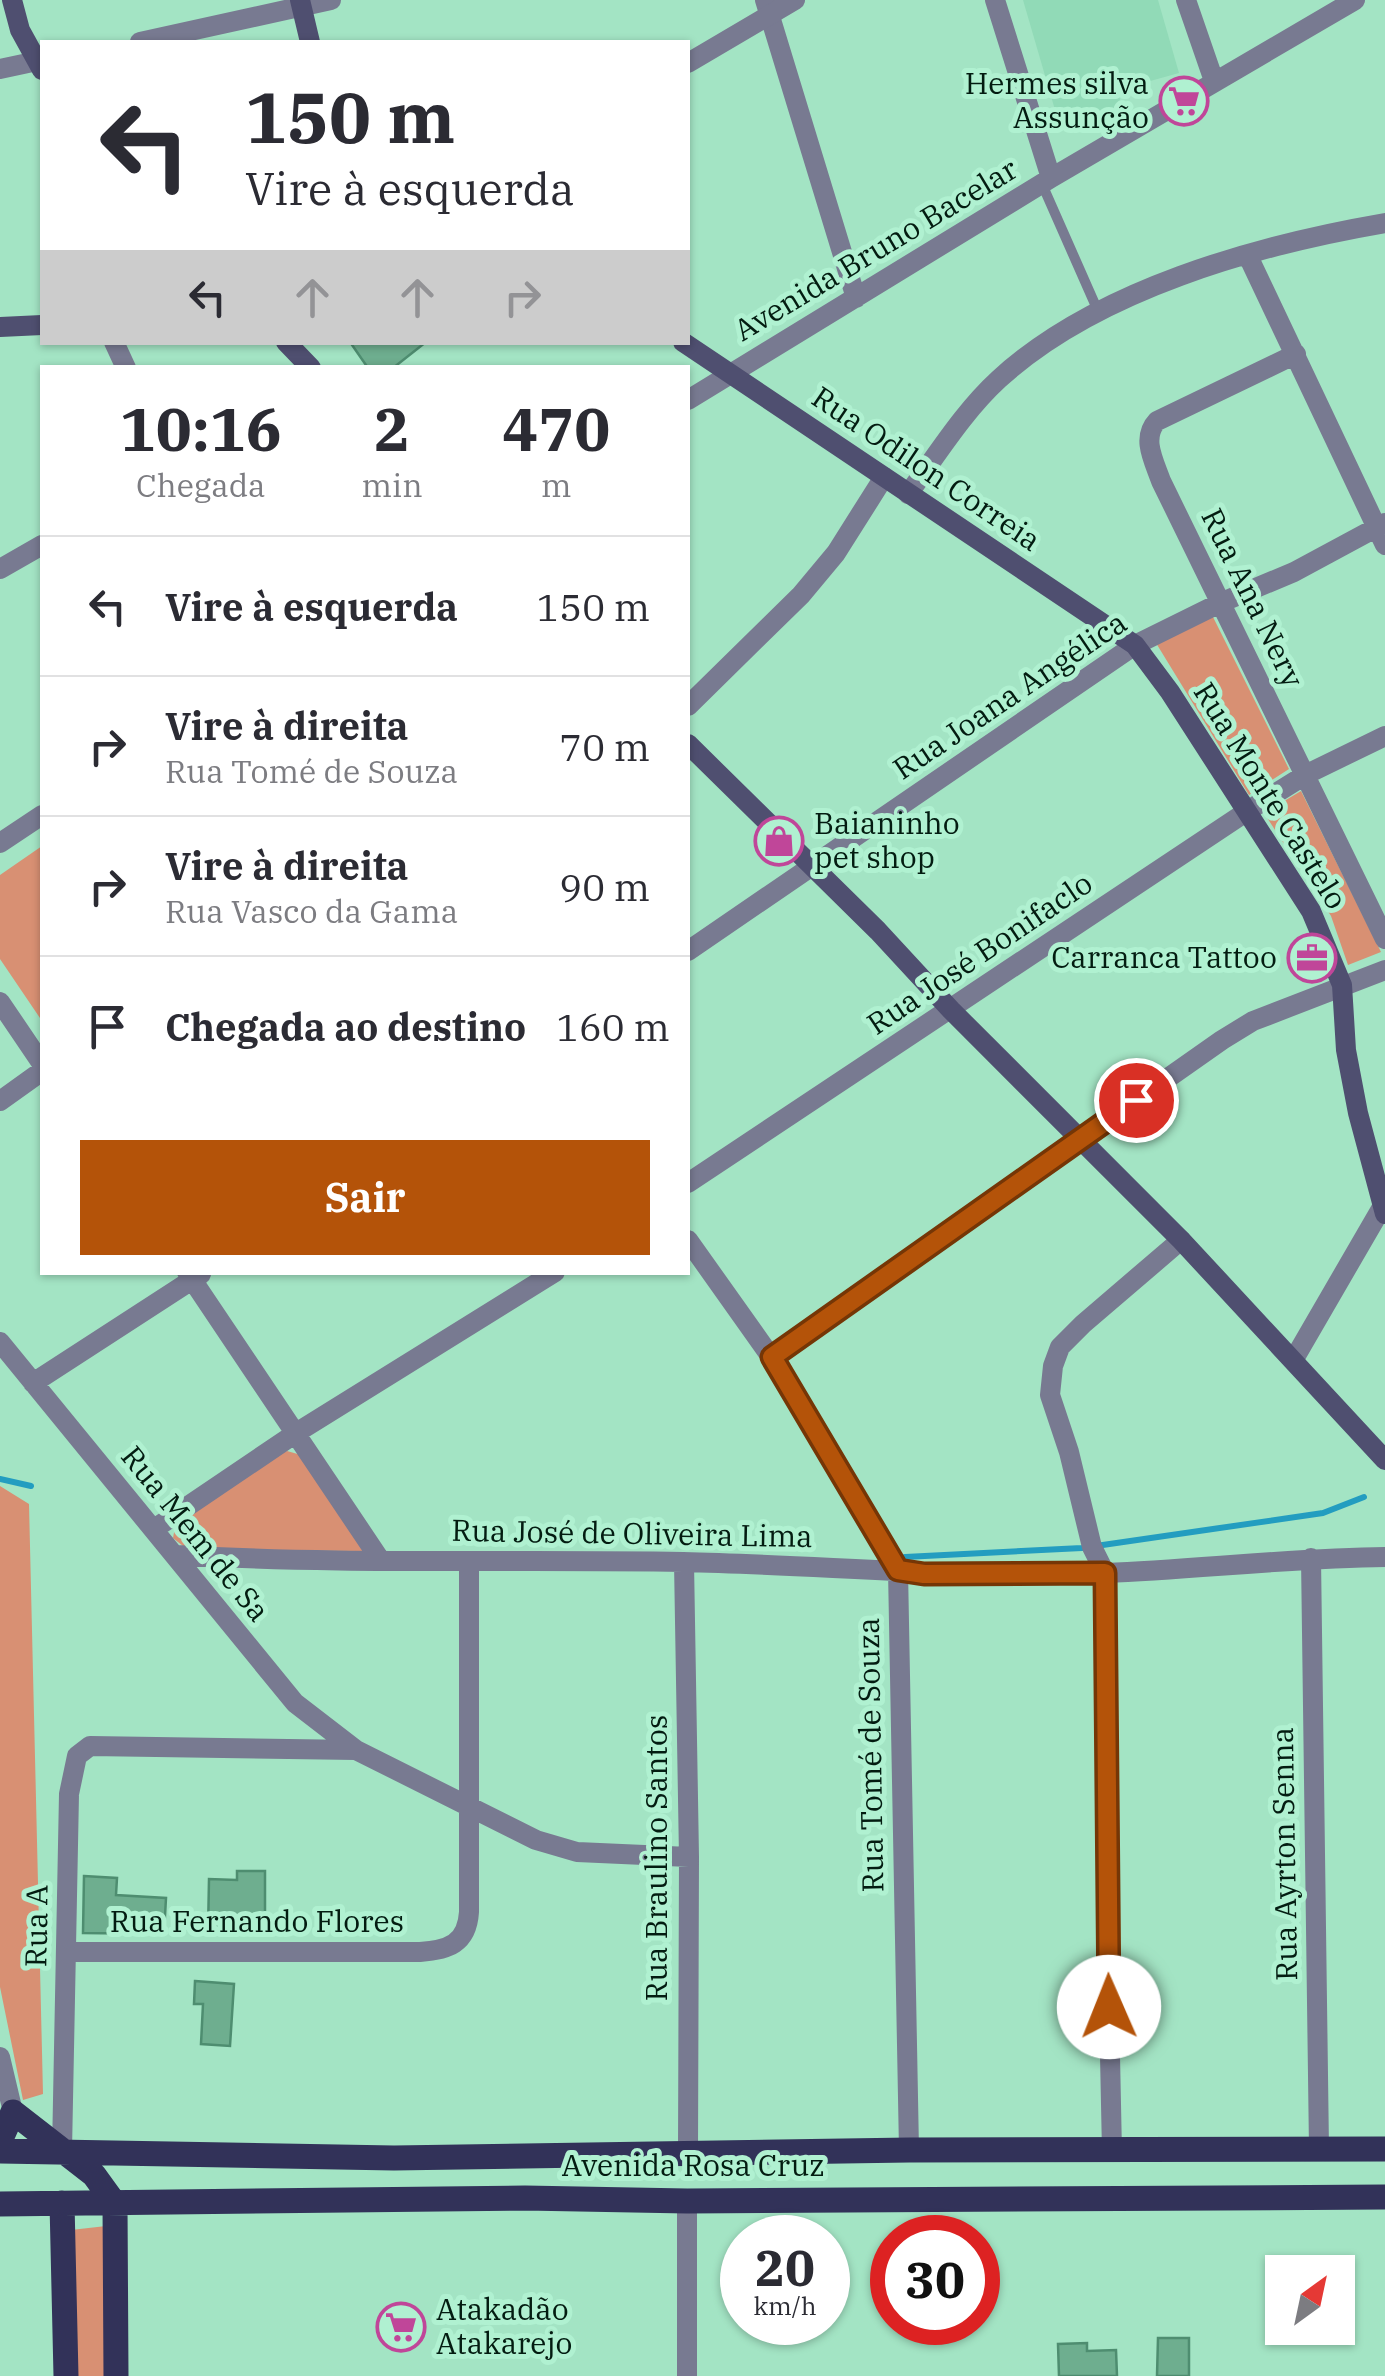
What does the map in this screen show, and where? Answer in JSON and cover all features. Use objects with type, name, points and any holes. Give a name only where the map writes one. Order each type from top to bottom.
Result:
[{"type":"main road","points":[[12,0],[20,30],[40,61]]},
{"type":"main road","points":[[301,3],[310,40]]},
{"type":"main road","points":[[0,327],[40,325]]},
{"type":"main road","points":[[289,345],[308,365]]},
{"type":"main road","name":"Rua Odilon Correia","points":[[688,345],[1135,645]]},
{"type":"main road","name":"Rua Monte Castelo","points":[[1135,645],[1170,692],[1311,911],[1342,985],[1348,1066],[1384,1206]]},
{"type":"main road","points":[[690,746],[814,866],[1180,1240],[1385,1460]]},
{"type":"main road","points":[[0,2141],[13,2112],[94,2175],[115,2204],[116,2376]]},
{"type":"main road","points":[[1351,2197],[1333,2174],[1339,2158],[1352,2149]]},
{"type":"main road","name":"Avenida Rosa Cruz","points":[[0,2151],[376,2158],[909,2150],[1385,2149]]},
{"type":"main road","points":[[1012,2151],[1028,2166],[1029,2176],[1016,2198]]},
{"type":"main road","points":[[66,2376],[64,2229],[70,2203],[94,2175],[130,2152]]},
{"type":"main road","points":[[602,2198],[592,2178],[608,2155]]},
{"type":"main road","name":"Avenida Rosa Cruz","points":[[0,2204],[1385,2197]]},
{"type":"street","points":[[148,40],[301,3],[331,0]]},
{"type":"street","points":[[690,62],[768,7],[795,0]]},
{"type":"street","points":[[996,0],[1047,181]]},
{"type":"street","points":[[1186,0],[1214,82]]},
{"type":"street","name":"Avenida Bruno Bacelar","points":[[690,399],[1047,181],[1355,0]]},
{"type":"street","points":[[768,7],[856,298]]},
{"type":"street","points":[[0,68],[40,63]]},
{"type":"street","points":[[908,494],[998,380],[1098,311],[1209,266],[1334,232],[1385,223]]},
{"type":"street","points":[[1248,256],[1382,532]]},
{"type":"street","name":"Rua Ana Nery","points":[[1296,354],[1157,421],[1148,439],[1161,481],[1385,940]]},
{"type":"street","points":[[690,704],[836,554],[884,477]]},
{"type":"street","name":"Rua Joana Angélica","points":[[690,950],[1135,645],[1382,532]]},
{"type":"street","points":[[0,569],[40,546]]},
{"type":"street","name":"Rua José Bonifaclo","points":[[690,1182],[1248,810],[1305,775],[1385,736]]},
{"type":"street","points":[[0,844],[40,816]]},
{"type":"street","points":[[772,1357],[1254,1021],[1385,970]]},
{"type":"street","points":[[0,1002],[40,1064]]},
{"type":"street","points":[[0,1101],[40,1069]]},
{"type":"street","points":[[1294,1359],[1384,1206]]},
{"type":"street","points":[[1112,2152],[1105,1573],[1090,1537],[1050,1395],[1052,1366],[1060,1347],[1083,1324],[1180,1240]]},
{"type":"street","name":"Rua Tomé de Souza","points":[[690,1243],[772,1357],[898,1570],[909,2150]]},
{"type":"street","points":[[33,1382],[194,1275],[381,1561]]},
{"type":"street","points":[[154,1529],[296,1433],[551,1275]]},
{"type":"street","name":"Rua Mem de Sa","points":[[0,1342],[295,1703],[356,1750]]},
{"type":"street","name":"Rua José de Oliveira Lima","points":[[176,1555],[273,1561],[684,1562],[924,1574],[1105,1573],[1311,1558],[1385,1557]]},
{"type":"street","name":"Rua Ayrton Senna","points":[[1311,1558],[1319,2148]]},
{"type":"street","points":[[469,1561],[470,1806]]},
{"type":"street","name":"Rua Braulino Santos","points":[[684,1562],[689,1856],[688,2154]]},
{"type":"street","name":"Rua A","points":[[62,2151],[68,1794],[77,1756],[90,1746],[356,1750]]},
{"type":"street","points":[[356,1750],[536,1840],[560,1848],[689,1856]]},
{"type":"street","name":"Rua Fernando Flores","points":[[67,1952],[446,1950],[462,1937],[468,1921],[470,1806]]},
{"type":"street","points":[[0,2057],[13,2112]]},
{"type":"street","points":[[686,2376],[688,2202]]},
{"type":"lane","points":[[1047,181],[1098,311]]},
{"type":"shaded area","points":[[1023,0],[1158,0],[1179,73],[1118,90],[1122,109],[1060,127]]},
{"type":"shaded area","points":[[1212,615],[1289,769],[1249,795],[1156,643]]},
{"type":"shaded area","points":[[1301,791],[1381,952],[1348,965],[1331,916],[1264,813]]},
{"type":"shaded area","points":[[40,847],[40,1018],[0,959],[0,875]]},
{"type":"shaded area","points":[[287,1451],[301,1455],[363,1551],[188,1550],[173,1538],[175,1527],[269,1459]]},
{"type":"shaded area","points":[[0,1486],[29,1504],[43,2094],[23,2100],[0,1987]]},
{"type":"shaded area","points":[[106,2226],[117,2376],[71,2376],[71,2230]]},
{"type":"building","points":[[352,345],[422,345],[397,365],[366,365]]},
{"type":"building","points":[[237,1871],[265,1871],[265,1914],[254,1915],[254,1934],[208,1932],[209,1879],[237,1880]]},
{"type":"building","points":[[84,1876],[117,1878],[116,1895],[166,1898],[164,1934],[83,1933]]},
{"type":"building","points":[[195,1981],[234,1984],[230,2046],[201,2044],[203,2004],[194,2004]]},
{"type":"building","points":[[1158,2338],[1189,2338],[1189,2376],[1157,2376]]},
{"type":"building","points":[[1087,2343],[1087,2351],[1116,2350],[1117,2376],[1059,2376],[1058,2344]]},
{"type":"waterway","points":[[0,1479],[31,1486]]},
{"type":"waterway","points":[[905,1557],[1082,1548],[1323,1513],[1364,1497]]},
{"type":"place","name":"Hermes silva Assunção","points":[[1184,101]]},
{"type":"place","name":"Baianinho pet shop","points":[[779,841]]},
{"type":"place","name":"Carranca Tattoo","points":[[1312,958]]},
{"type":"place","name":"Atakadão Atakarejo","points":[[401,2327]]},
{"type":"route","points":[[1109,2007],[1105,1573],[924,1574],[898,1570],[772,1357],[1136,1100]]}]
